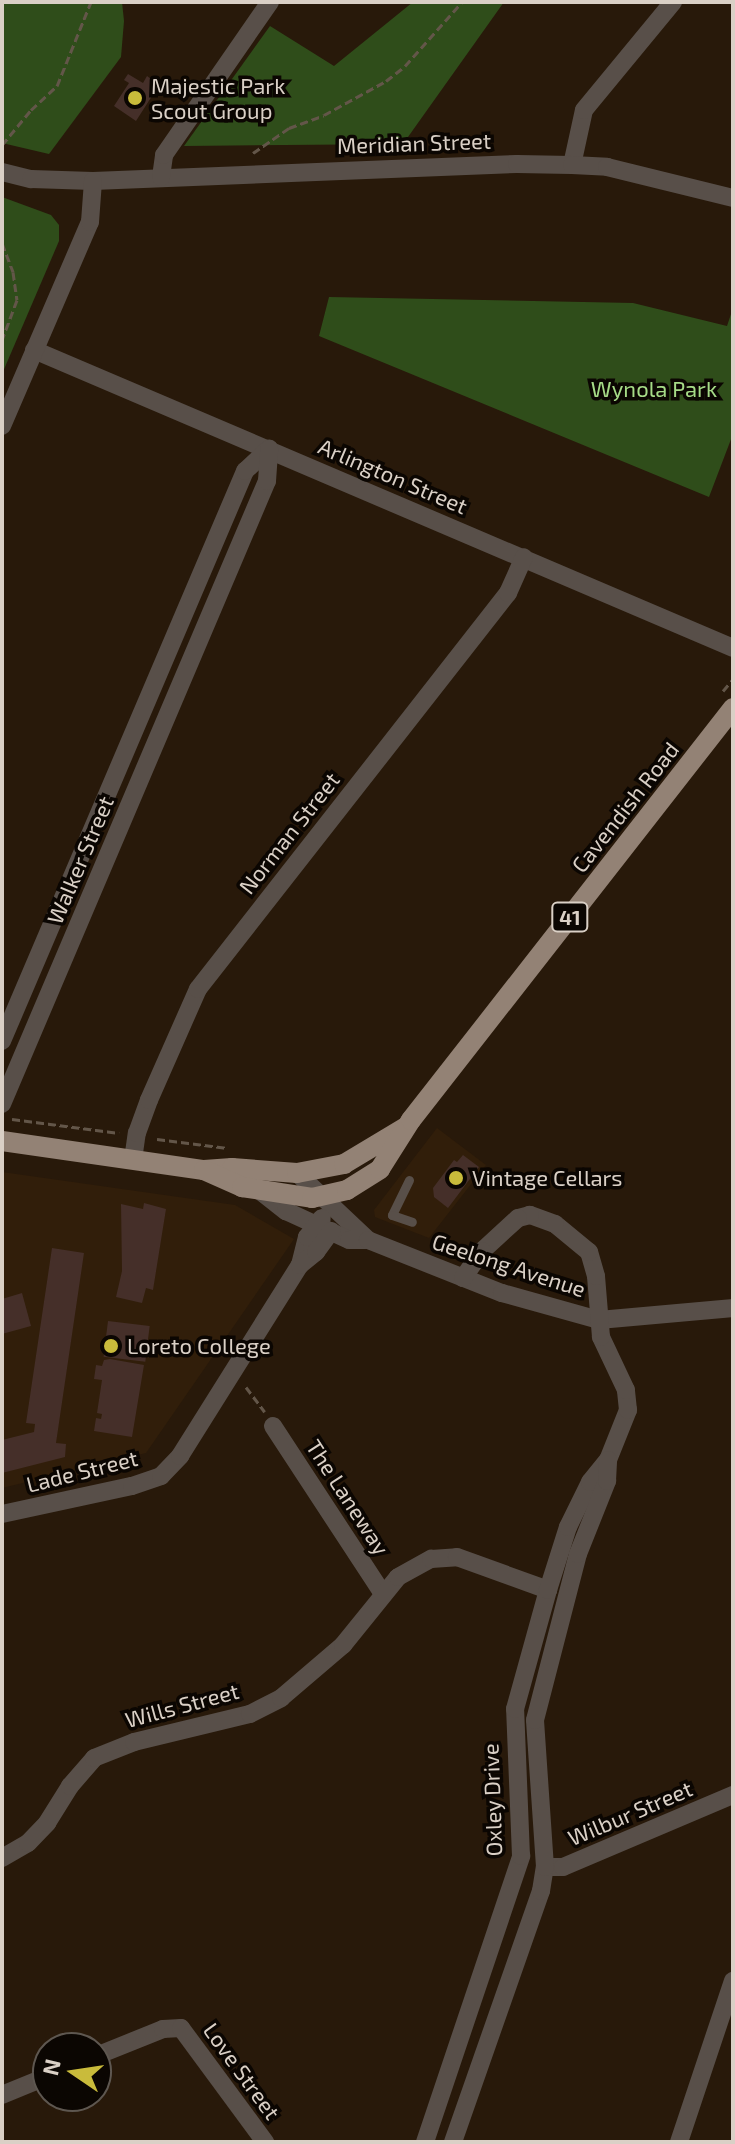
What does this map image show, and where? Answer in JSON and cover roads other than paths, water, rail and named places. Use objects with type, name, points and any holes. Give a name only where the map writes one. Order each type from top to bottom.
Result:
[{"type":"main road","name":"Cavendish Road","points":[[204,1170],[225,1182],[260,1191],[286,1196],[324,1197],[357,1185],[380,1169],[407,1125],[724,704]]},
{"type":"main road","name":"Cavendish Road","points":[[2,1141],[204,1170],[232,1168],[297,1173],[344,1164],[407,1125]]},
{"type":"street","points":[[161,177],[164,155],[270,2]]},
{"type":"street","points":[[572,165],[584,110],[673,2]]},
{"type":"street","name":"Meridian Street","points":[[2,172],[31,179],[93,181],[501,164],[572,165],[607,167],[733,198]]},
{"type":"street","points":[[2,426],[90,222],[93,181]]},
{"type":"street","name":"Arlington Street","points":[[34,350],[733,648]]},
{"type":"street","name":"Walker Street","points":[[2,1041],[245,471],[269,449]]},
{"type":"street","name":"Walker Street","points":[[6,1112],[267,481],[269,449]]},
{"type":"street","name":"Norman Street","points":[[133,1160],[137,1133],[149,1100],[198,989],[508,593],[524,557]]},
{"type":"street","points":[[179,626],[202,635]]},
{"type":"street","name":"Geelong Avenue","points":[[297,1173],[368,1240]]},
{"type":"street","name":"Geelong Avenue","points":[[260,1191],[286,1211],[349,1240],[368,1240],[463,1278],[599,1320],[733,1308]]},
{"type":"street","name":"Lade Street","points":[[2,1514],[132,1486],[161,1476],[180,1456],[300,1265],[316,1252],[328,1215],[342,1213]]},
{"type":"street","name":"Oxley Drive","points":[[425,2142],[521,1856],[515,1709],[548,1590],[568,1527],[590,1482],[608,1460],[628,1410],[626,1390],[601,1337],[596,1276],[589,1252],[555,1224],[542,1217],[518,1218],[482,1251],[463,1278]]},
{"type":"street","name":"The Laneway","points":[[273,1426],[383,1594]]},
{"type":"street","name":"Oxley Drive","points":[[453,2142],[541,1891],[545,1867],[535,1720],[578,1554],[607,1481],[608,1460]]},
{"type":"street","name":"Wills Street","points":[[2,1858],[28,1843],[47,1823],[70,1786],[94,1758],[134,1742],[250,1714],[281,1698],[343,1645],[398,1577],[431,1559],[457,1557],[548,1590]]},
{"type":"street","name":"Wilbur Street","points":[[545,1867],[563,1867],[733,1795]]},
{"type":"street","points":[[679,2142],[733,1981]]},
{"type":"street","name":"Love Street","points":[[112,2050],[163,2029],[181,2028],[265,2142]]},
{"type":"street","points":[[2,2095],[32,2083]]},
{"type":"lane","points":[[409,1180],[392,1215],[412,1222]]},
{"type":"place","name":"Majestic Park Scout Group","points":[[135,98]]},
{"type":"place","name":"Vintage Cellars","points":[[456,1178]]},
{"type":"place","name":"Loreto College","points":[[111,1346]]},
{"type":"park label","name":"Wynola Park","points":[[654,389]]}]
